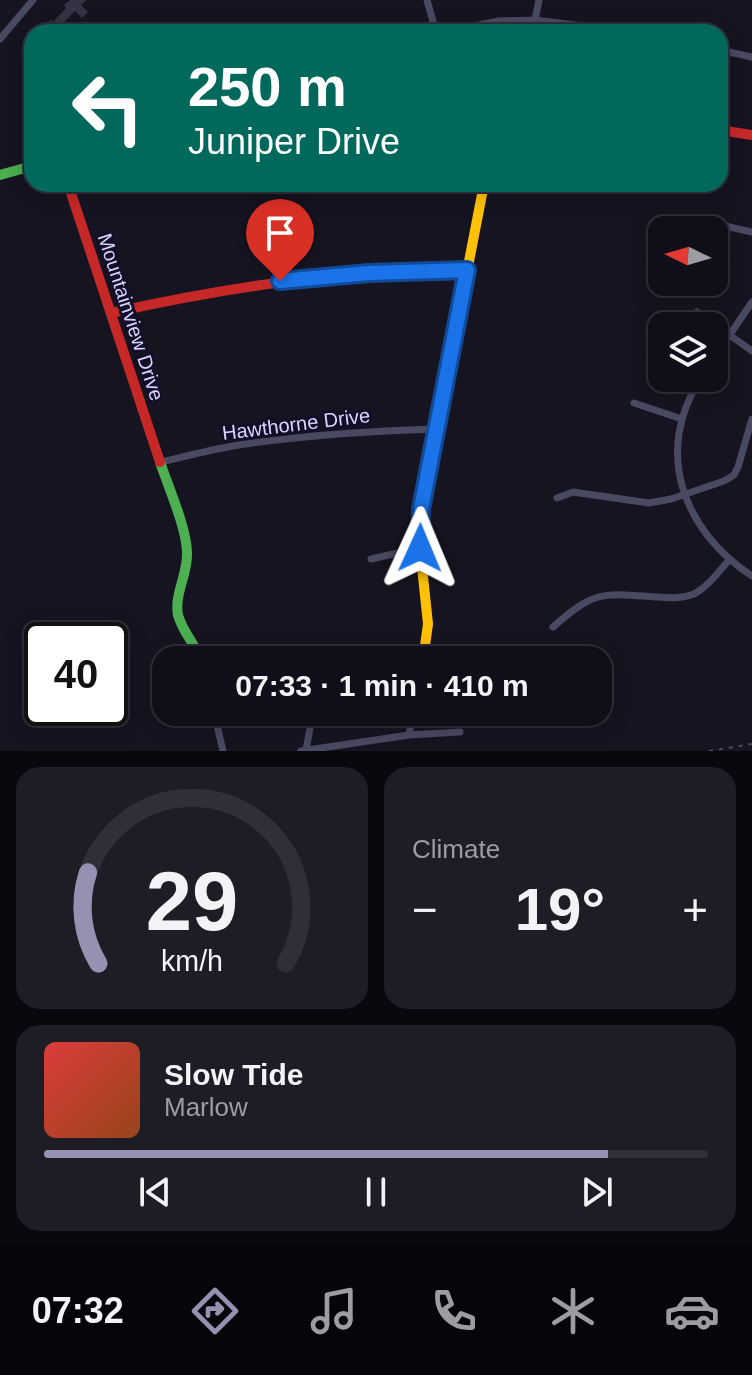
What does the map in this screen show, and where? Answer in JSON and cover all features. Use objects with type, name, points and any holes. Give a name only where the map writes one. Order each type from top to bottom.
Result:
[{"type":"street","points":[[0,39],[33,0]]},
{"type":"street","points":[[427,0],[434,24]]},
{"type":"street","points":[[535,20],[539,0]]},
{"type":"street","points":[[484,24],[535,20],[566,24]]},
{"type":"street","points":[[728,52],[752,57]]},
{"type":"street","points":[[728,131],[752,135]]},
{"type":"street","points":[[0,175],[24,168]]},
{"type":"street","name":"Mountainview Drive","points":[[71,192],[187,542],[188,558],[178,596],[178,612],[182,626],[195,646]]},
{"type":"street","points":[[425,646],[428,624],[420,548],[421,509],[482,192]]},
{"type":"street","points":[[728,227],[752,232]]},
{"type":"street","points":[[111,313],[209,292],[280,281],[369,273],[467,270]]},
{"type":"street","points":[[728,337],[752,302]]},
{"type":"street","points":[[730,334],[752,351]]},
{"type":"street","points":[[694,392],[680,428],[678,458],[684,495],[704,533],[752,576]]},
{"type":"street","points":[[634,403],[682,419]]},
{"type":"street","points":[[557,498],[573,492],[649,503],[684,495],[734,475],[752,419]]},
{"type":"street","name":"Hawthorne Drive","points":[[161,462],[235,445],[268,441],[338,433],[436,429]]},
{"type":"street","points":[[371,559],[420,548]]},
{"type":"street","points":[[553,627],[572,610],[599,596],[620,594],[672,599],[695,593],[730,559]]},
{"type":"street","points":[[217,726],[223,751]]},
{"type":"street","points":[[309,726],[303,750],[409,735],[460,732]]},
{"type":"street","points":[[409,735],[411,726]]},
{"type":"path","points":[[709,751],[752,744]]},
{"type":"building","points":[[70,0],[86,0],[81,5],[88,12],[82,18],[75,11],[62,24],[47,24],[66,8],[64,5]]},
{"type":"traffic: fast","points":[[0,175],[24,168]]},
{"type":"traffic: fast","points":[[160,462],[186,543],[187,561],[177,607],[182,627],[194,646]]},
{"type":"traffic: slow","points":[[425,646],[428,624],[420,548],[421,509],[482,192]]},
{"type":"traffic: jam","points":[[728,131],[752,135]]},
{"type":"traffic: jam","points":[[71,192],[160,462]]},
{"type":"traffic: jam","points":[[111,313],[288,281],[422,270],[467,270]]},
{"type":"route","points":[[280,281],[369,273],[467,270],[421,509],[420,548]]}]
